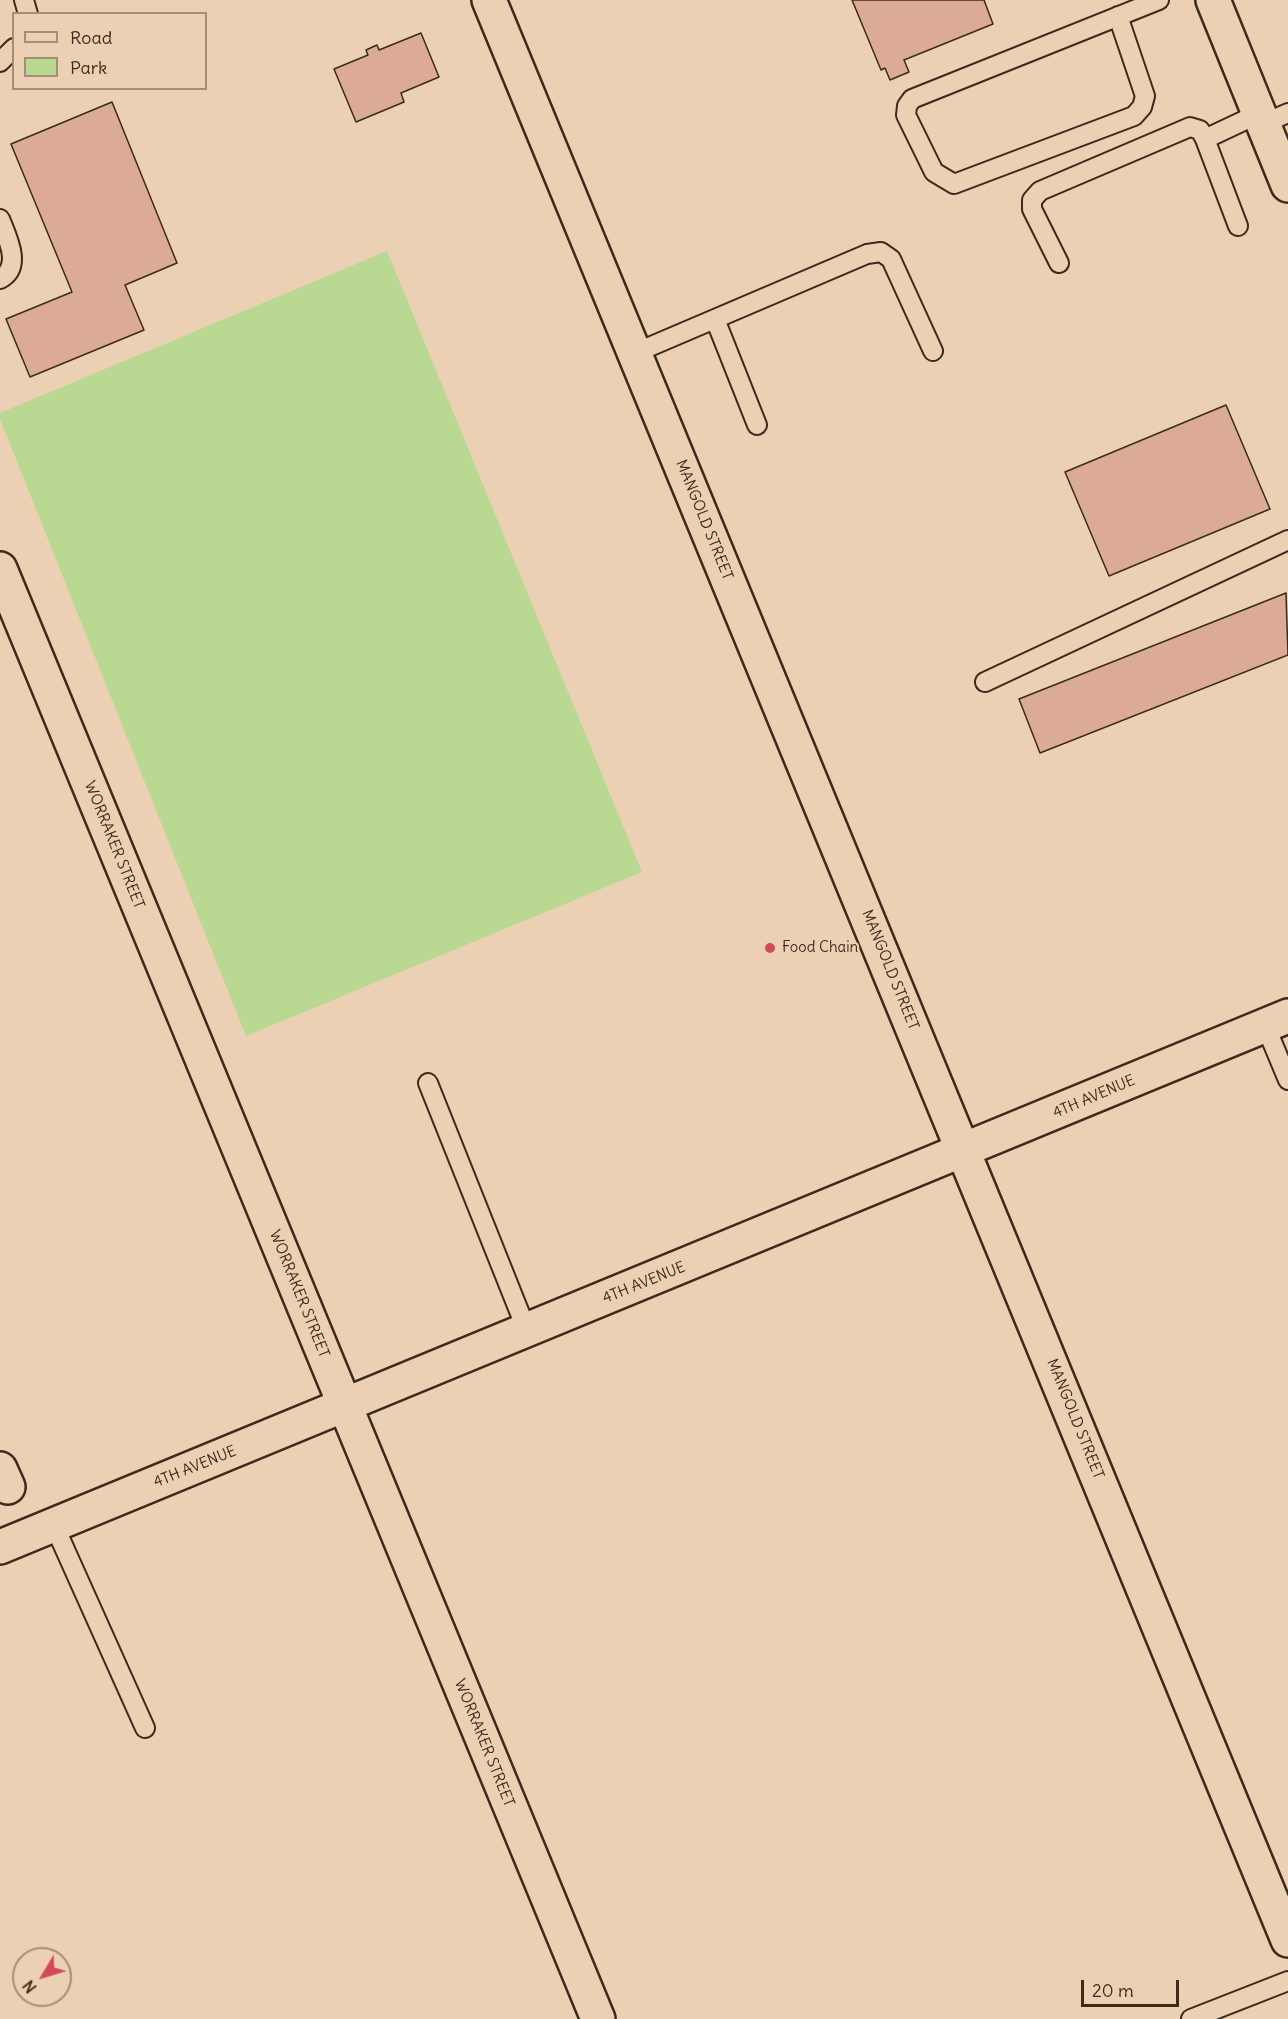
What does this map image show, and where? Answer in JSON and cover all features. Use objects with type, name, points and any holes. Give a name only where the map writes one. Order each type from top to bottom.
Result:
[{"type":"street","name":"MANGOLD STREET","points":[[489,0],[965,1151],[1288,1940]]},
{"type":"street","points":[[1213,0],[1270,117],[1287,180]]},
{"type":"street","name":"WORRAKER STREET","points":[[0,569],[598,2019]]},
{"type":"street","name":"4TH AVENUE","points":[[0,1547],[1276,1021]]},
{"type":"lane","points":[[1118,16],[1145,96],[1142,108],[1134,116],[954,183],[934,172],[906,115],[907,106],[912,99],[1118,16],[1159,0]]},
{"type":"lane","points":[[0,62],[12,50]]},
{"type":"lane","points":[[1205,139],[1270,117]]},
{"type":"lane","points":[[1059,263],[1032,209],[1032,200],[1040,191],[1190,127],[1200,130],[1205,139],[1238,226]]},
{"type":"lane","points":[[0,219],[12,251],[13,264],[6,276],[0,279]]},
{"type":"lane","points":[[635,353],[867,254],[881,252],[891,259],[933,351]]},
{"type":"lane","points":[[715,319],[757,425]]},
{"type":"lane","points":[[985,682],[1288,540]]},
{"type":"lane","points":[[1276,1021],[1288,1080]]},
{"type":"lane","points":[[428,1083],[527,1331]]},
{"type":"lane","points":[[54,1525],[146,1728]]},
{"type":"lane","points":[[1191,2019],[1288,1981]]},
{"type":"green space","points":[[387,251],[642,872],[246,1036],[0,419],[0,413]]},
{"type":"building","points":[[852,0],[984,0],[993,24],[904,60],[909,72],[890,80],[885,68],[881,70]]},
{"type":"building","points":[[421,33],[439,77],[401,93],[404,102],[356,122],[334,69],[368,55],[366,50],[377,45],[379,50]]},
{"type":"building","points":[[112,102],[177,263],[125,285],[144,330],[30,377],[6,319],[72,292],[11,144]]},
{"type":"building","points":[[1226,405],[1270,509],[1109,576],[1065,472]]},
{"type":"building","points":[[1286,593],[1288,655],[1040,753],[1019,699]]},
{"type":"place","name":"Food Chain","points":[[770,948]]}]
